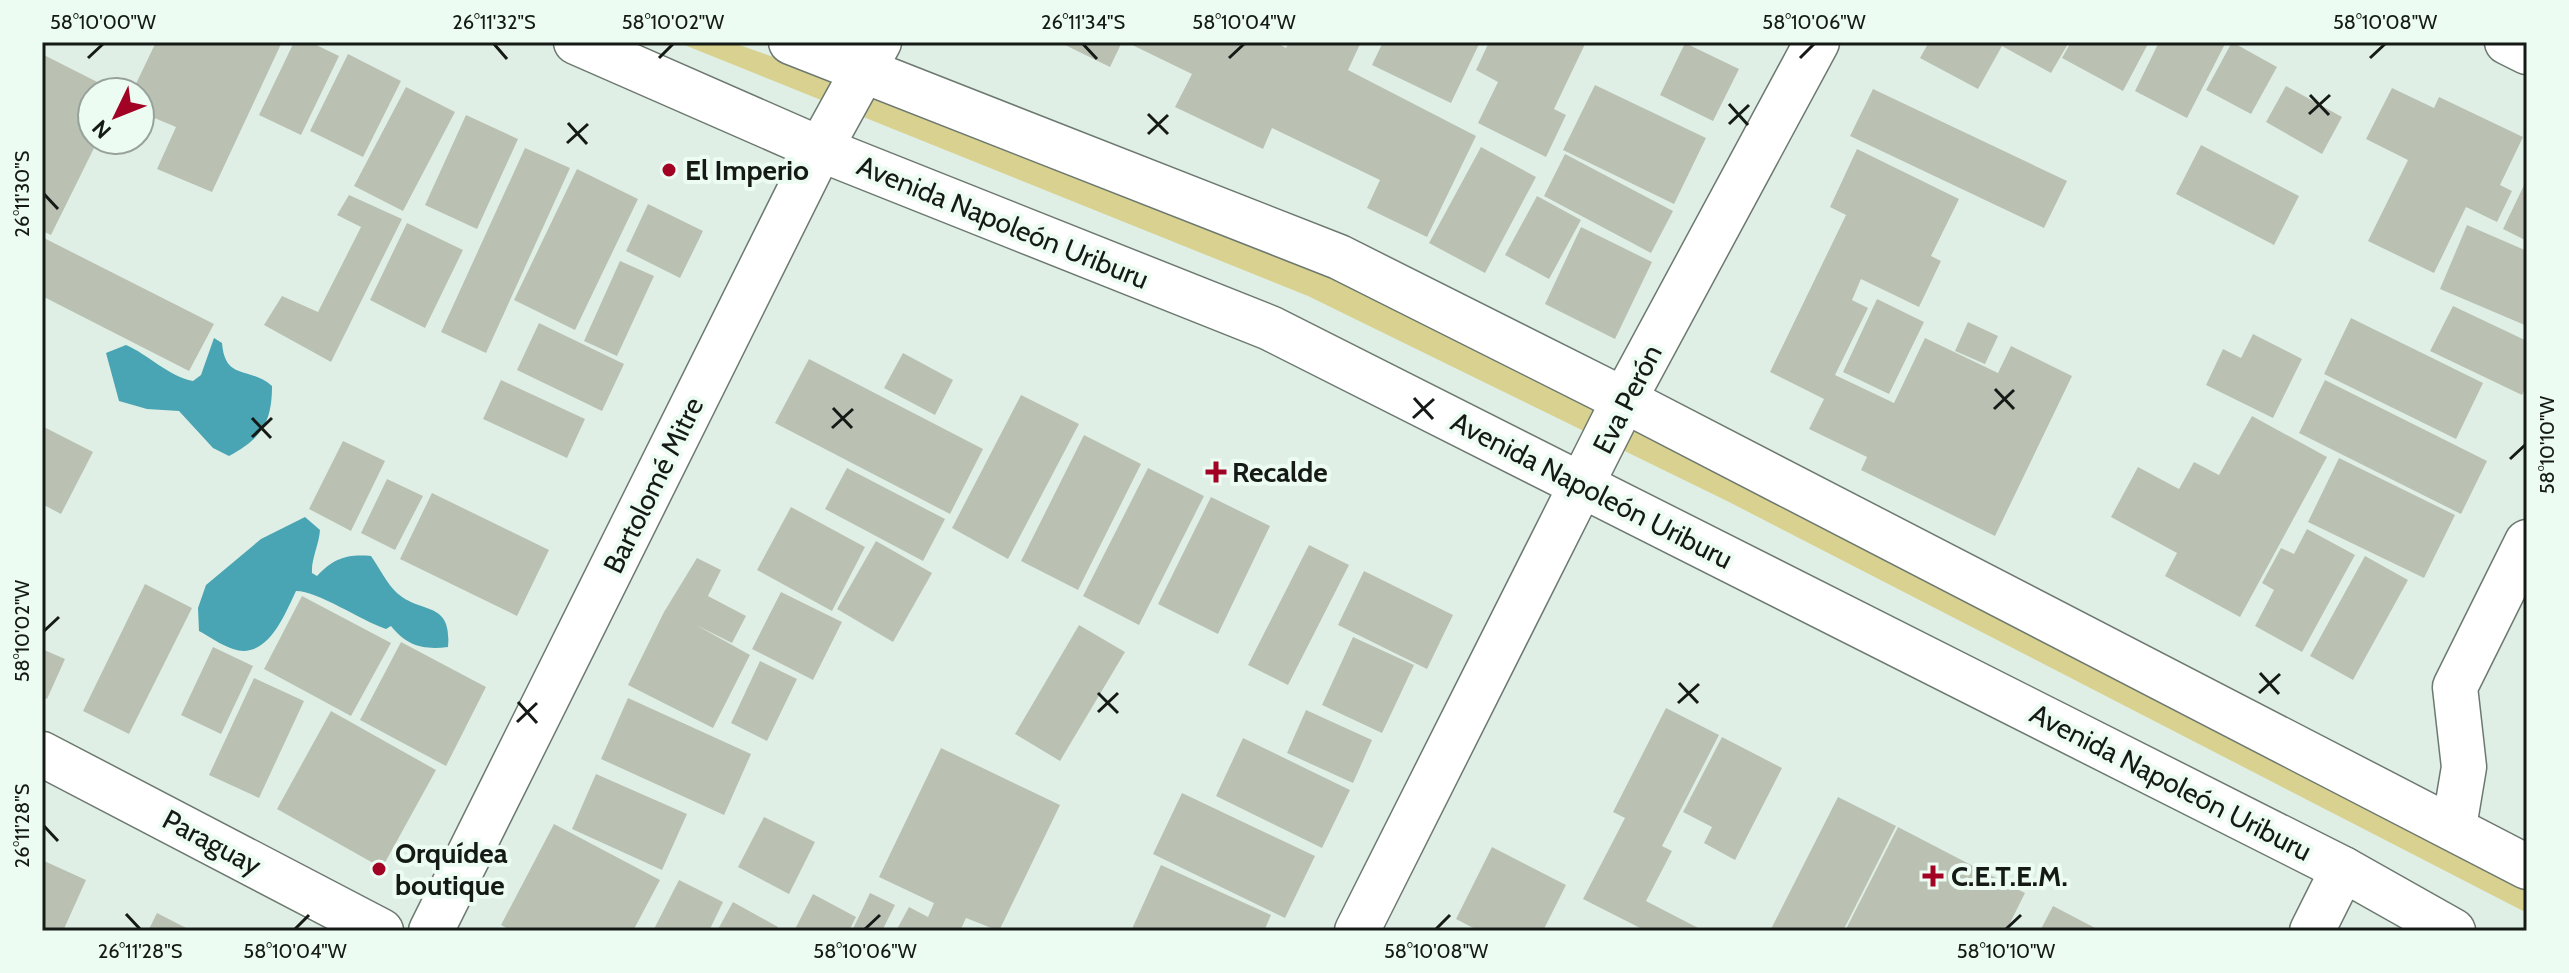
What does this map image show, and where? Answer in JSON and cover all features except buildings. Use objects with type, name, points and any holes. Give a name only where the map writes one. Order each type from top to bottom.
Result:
[{"type":"main road","name":"Avenida Napoleón Uriburu","points":[[576,42],[820,149],[1270,328],[2343,869],[2453,931]]},
{"type":"main road","points":[[791,42],[872,56],[1339,257],[1624,400],[2527,867]]},
{"type":"main road","name":"Eva Perón","points":[[1357,931],[1584,486],[1624,400],[1817,42]]},
{"type":"main road","points":[[2507,42],[2527,52]]},
{"type":"main road","name":"Bartolomé Mitre","points":[[431,931],[820,149],[872,56]]},
{"type":"main road","points":[[2454,827],[2464,767],[2455,687],[2527,542]]},
{"type":"main road","name":"Paraguay","points":[[42,754],[381,931]]},
{"type":"main road","points":[[2312,931],[2343,869]]},
{"type":"shaded area","points":[[677,42],[731,42],[951,120],[1321,273],[1569,393],[2527,888],[2527,913],[1729,502],[1308,296]]},
{"type":"water","points":[[214,338],[222,343],[224,355],[233,368],[272,386],[270,410],[263,428],[250,443],[229,456],[213,448],[179,411],[147,409],[119,401],[106,353],[126,345],[175,375],[193,381],[201,375]]},
{"type":"water","points":[[305,517],[320,530],[312,573],[317,576],[341,558],[371,556],[397,593],[440,615],[448,632],[448,647],[416,645],[391,626],[386,629],[316,596],[296,591],[273,633],[256,648],[245,651],[233,649],[199,631],[198,608],[206,585],[261,539]]},
{"type":"place","name":"El Imperio","points":[[669,170]]},
{"type":"place","name":"Recalde","points":[[1216,472]]},
{"type":"place","name":"Orquídea boutique","points":[[379,869]]},
{"type":"place","name":"C.E.T.E.M.","points":[[1933,876]]}]
